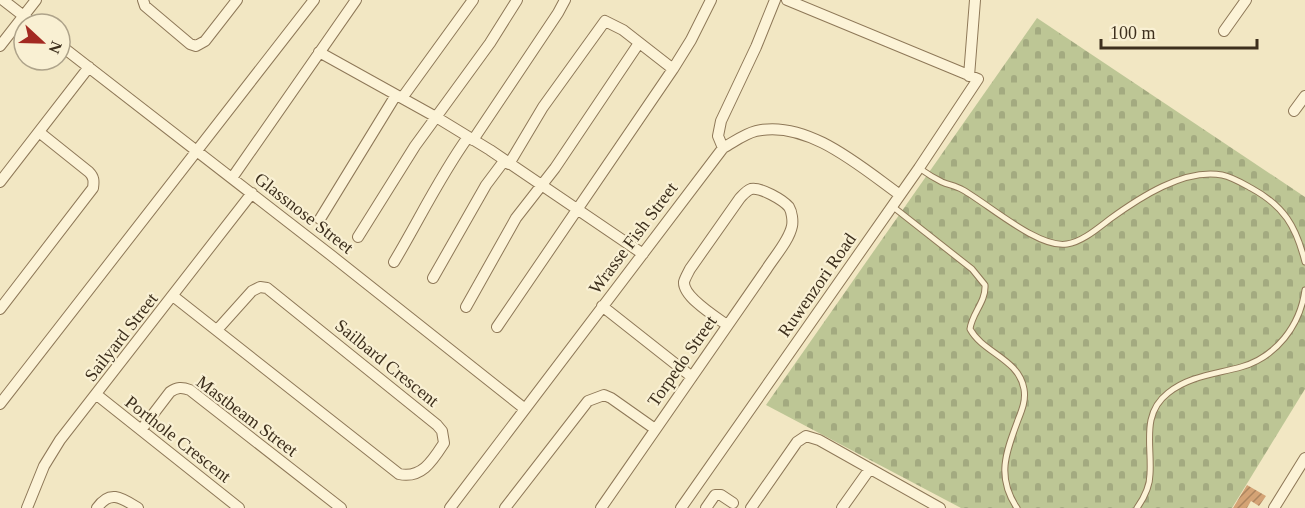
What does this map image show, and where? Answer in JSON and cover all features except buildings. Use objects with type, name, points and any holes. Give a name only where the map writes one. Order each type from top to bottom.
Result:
[{"type":"street","points":[[3,0],[19,12]]},
{"type":"street","points":[[143,0],[145,6],[190,44],[196,46],[205,41],[237,0]]},
{"type":"street","points":[[0,404],[314,0]]},
{"type":"street","points":[[232,178],[356,0]]},
{"type":"street","points":[[320,219],[399,96],[473,0]]},
{"type":"street","points":[[358,237],[415,146],[490,43],[517,0]]},
{"type":"street","points":[[394,262],[421,217],[447,166],[470,138],[565,0]]},
{"type":"street","points":[[497,327],[673,69],[711,0]]},
{"type":"street","points":[[723,148],[718,136],[721,121],[756,47],[775,0]]},
{"type":"street","points":[[787,0],[974,78],[975,0]]},
{"type":"street","points":[[1224,31],[1246,0]]},
{"type":"street","points":[[433,278],[486,185],[506,162],[603,22],[611,22],[673,69]]},
{"type":"street","points":[[0,45],[12,30]]},
{"type":"street","points":[[466,308],[516,218],[542,185],[639,43]]},
{"type":"street","points":[[319,52],[470,138],[643,254]]},
{"type":"street","name":"Glassnose Street","points":[[72,54],[525,409]]},
{"type":"street","points":[[1,179],[89,67]]},
{"type":"street","name":"Ruwenzori Road","points":[[681,508],[919,168],[974,78]]},
{"type":"street","points":[[1294,111],[1305,96]]},
{"type":"street","name":"Wrasse Fish Street","points":[[450,508],[723,148],[740,137],[756,131],[776,129],[793,131],[809,136],[837,152],[900,195]]},
{"type":"street","points":[[0,309],[93,188],[93,177],[89,172],[39,132]]},
{"type":"street","name":"Torpedo Street","points":[[601,508],[692,377],[790,232],[793,224],[789,208],[767,194],[751,189],[740,198],[690,269],[684,285],[692,298],[727,325]]},
{"type":"street","name":"Sailyard Street","points":[[30,506],[44,466],[52,453],[252,193]]},
{"type":"street","name":"Sailbard Crescent","points":[[173,296],[399,474],[417,475],[444,443],[442,431],[437,425],[267,288],[260,287],[252,291],[217,330]]},
{"type":"street","points":[[602,306],[692,377]]},
{"type":"street","name":"Mastbeam Street","points":[[141,430],[170,392],[183,387],[190,390],[341,508]]},
{"type":"street","name":"Porthole Crescent","points":[[96,395],[240,508]]},
{"type":"street","points":[[505,508],[588,401],[593,398],[604,395],[611,398],[655,429]]},
{"type":"street","points":[[751,508],[797,442],[806,436],[819,440],[939,508]]},
{"type":"street","points":[[1276,508],[1305,458]]},
{"type":"street","points":[[842,508],[869,470]]},
{"type":"street","points":[[705,508],[715,495],[722,495],[734,503]]},
{"type":"street","points":[[97,508],[102,500],[114,497],[122,498],[138,508]]},
{"type":"lane","points":[[919,168],[965,191],[1034,236],[1058,244],[1076,242],[1156,190],[1174,182],[1208,174],[1223,176],[1266,196],[1279,207],[1291,222],[1300,240],[1305,262]]},
{"type":"lane","points":[[892,206],[972,269],[986,285],[984,298],[971,322],[970,329],[977,339],[1013,367],[1024,389],[1024,405],[1007,446],[1005,459],[1005,476],[1017,508]]},
{"type":"lane","points":[[1137,508],[1148,486],[1150,474],[1148,432],[1156,406],[1166,394],[1181,384],[1204,375],[1243,367],[1273,350],[1294,327],[1304,300],[1305,290]]},
{"type":"green space","points":[[1037,18],[1305,197],[1305,389],[1232,508],[961,508],[766,405]]}]
